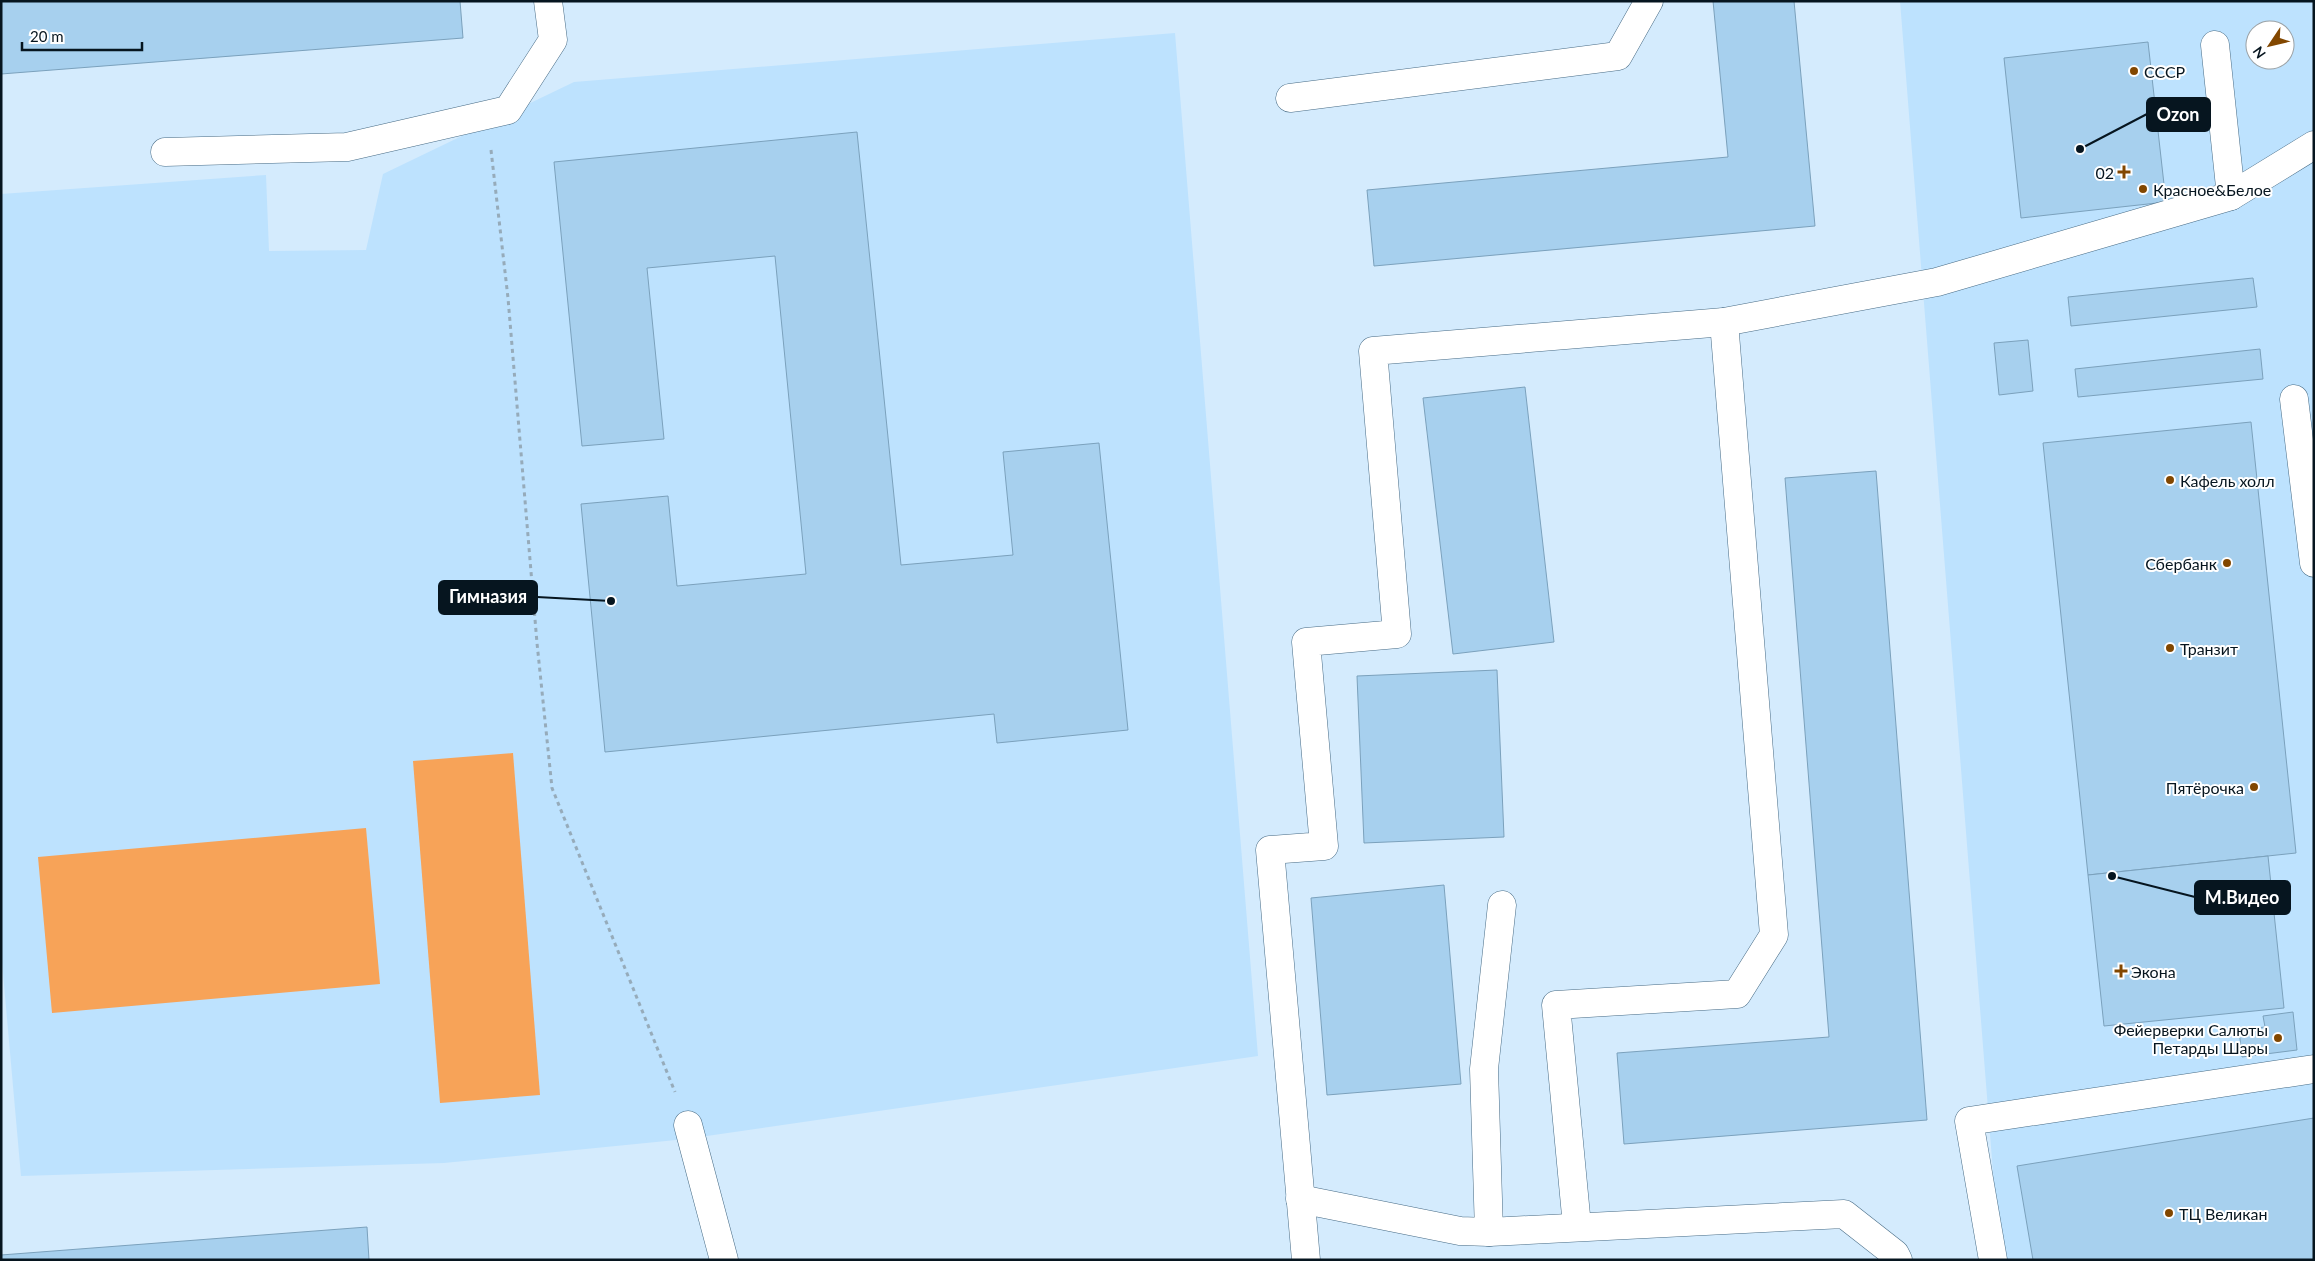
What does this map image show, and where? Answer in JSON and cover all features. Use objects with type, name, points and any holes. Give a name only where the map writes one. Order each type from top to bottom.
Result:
[{"type":"street","points":[[165,152],[347,147],[508,110],[552,40],[548,1]]},
{"type":"street","points":[[1290,98],[1618,56],[1649,1]]},
{"type":"street","points":[[2215,44],[2231,196]]},
{"type":"street","points":[[1306,1260],[1270,850],[1324,846],[1306,642],[1397,634],[1373,352],[1724,322],[1937,282],[2231,196],[2314,145]]},
{"type":"street","points":[[1577,1226],[1556,1005],[1737,994],[1774,935],[1724,322]]},
{"type":"street","points":[[2294,399],[2314,563]]},
{"type":"street","points":[[1489,1232],[1484,1069],[1502,905]]},
{"type":"street","points":[[1993,1260],[1969,1121],[2314,1068]]},
{"type":"street","points":[[688,1125],[724,1260]]},
{"type":"street","points":[[1300,1199],[1460,1231],[1489,1232],[1577,1226],[1844,1214],[1895,1254],[1898,1260]]},
{"type":"path","points":[[487,115],[508,298],[537,643],[552,788],[688,1125]]},
{"type":"shaded area","points":[[1900,1],[2314,1],[2314,1260],[2000,1260]]},
{"type":"shaded area","points":[[1175,33],[1258,1056],[686,1139],[444,1163],[21,1176],[1,951],[1,194],[266,175],[269,251],[366,250],[383,174],[574,82]]},
{"type":"shaded area","points":[[513,753],[540,1095],[440,1103],[413,761]]},
{"type":"shaded area","points":[[366,828],[380,984],[52,1013],[38,857]]},
{"type":"building","points":[[1,1],[460,1],[463,38],[1,74]]},
{"type":"building","points":[[1713,1],[1794,1],[1815,226],[1374,266],[1367,190],[1728,157]]},
{"type":"building","points":[[2148,42],[2166,202],[2021,218],[2004,58]]},
{"type":"building","points":[[857,132],[901,565],[1013,555],[1003,452],[1099,443],[1128,730],[997,743],[994,714],[605,752],[581,504],[668,496],[677,586],[806,574],[775,256],[647,268],[664,439],[582,446],[554,162]]},
{"type":"building","points":[[2253,278],[2257,307],[2071,326],[2068,297]]},
{"type":"building","points":[[2028,340],[2033,391],[1999,395],[1994,343]]},
{"type":"building","points":[[2260,349],[2263,379],[2078,397],[2075,369]]},
{"type":"building","points":[[1525,387],[1554,642],[1453,654],[1423,398]]},
{"type":"building","name":"Транзит","points":[[2251,422],[2296,853],[2088,875],[2043,443]]},
{"type":"building","points":[[1876,471],[1927,1120],[1624,1144],[1617,1053],[1829,1037],[1785,478]]},
{"type":"building","points":[[1497,670],[1504,837],[1364,843],[1357,676]]},
{"type":"building","points":[[2268,856],[2284,1008],[2104,1026],[2088,875]]},
{"type":"building","points":[[1444,885],[1461,1084],[1327,1095],[1311,898]]},
{"type":"building","points":[[2293,1012],[2297,1050],[2242,1057],[2239,1030],[2265,1027],[2263,1016]]},
{"type":"building","name":"ТЦ Великан","points":[[2314,1118],[2314,1260],[2033,1260],[2017,1166]]},
{"type":"building","points":[[367,1227],[369,1260],[1,1260],[1,1255]]},
{"type":"place","name":"СССР","points":[[2134,71]]},
{"type":"place","name":"Ozon","points":[[2080,149]]},
{"type":"place","name":"02","points":[[2124,172]]},
{"type":"place","name":"Красное&Белое","points":[[2143,189]]},
{"type":"place","name":"Кафель холл","points":[[2170,480]]},
{"type":"place","name":"Сбербанк","points":[[2227,563]]},
{"type":"place","name":"Гимназия","points":[[611,601]]},
{"type":"place","name":"Транзит","points":[[2170,648]]},
{"type":"place","name":"Пятёрочка","points":[[2254,787]]},
{"type":"place","name":"М.Видео","points":[[2112,876]]},
{"type":"place","name":"Экона","points":[[2121,971]]},
{"type":"place","name":"Фейерверки Салюты Петарды Шары","points":[[2278,1038]]},
{"type":"place","name":"ТЦ Великан","points":[[2169,1213]]}]
